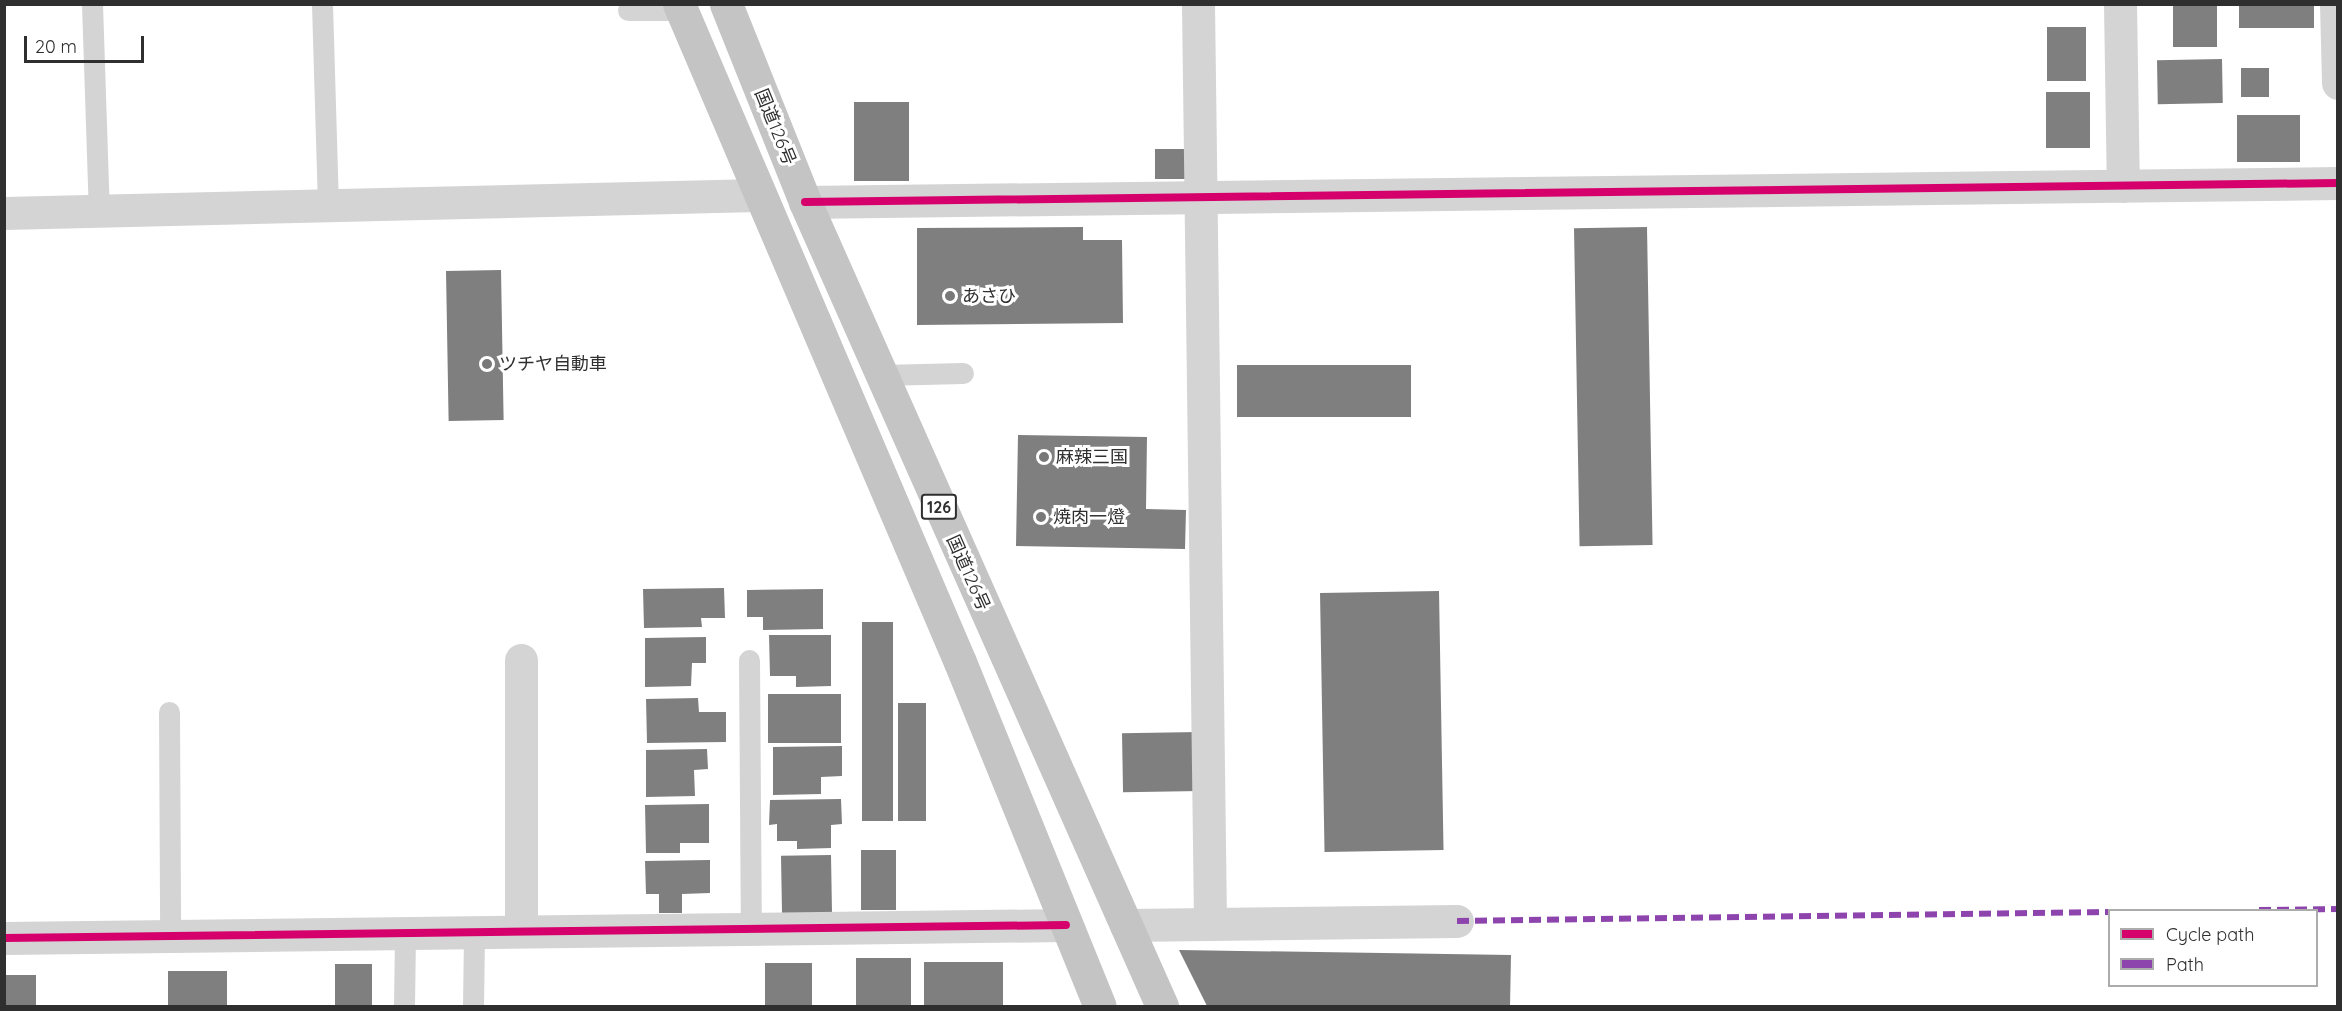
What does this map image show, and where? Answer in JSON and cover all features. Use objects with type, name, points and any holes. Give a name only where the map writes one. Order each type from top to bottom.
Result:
[{"type":"highway","name":"国道126号","points":[[726,4],[805,202],[1162,1006]]},
{"type":"highway","name":"126","points":[[680,7],[758,195],[960,662],[1100,1006]]},
{"type":"street","points":[[1198,4],[1210,924]]},
{"type":"street","points":[[2120,4],[2123,186]]},
{"type":"street","points":[[2337,4],[2337,83]]},
{"type":"street","points":[[805,202],[2337,183]]},
{"type":"street","points":[[4,213],[758,195]]},
{"type":"street","points":[[521,660],[521,930]]},
{"type":"street","points":[[1126,925],[1457,921]]},
{"type":"street","points":[[4,938],[1066,925]]},
{"type":"lane","points":[[92,4],[99,212]]},
{"type":"lane","points":[[322,4],[328,206]]},
{"type":"lane","points":[[628,10],[680,7]]},
{"type":"lane","points":[[881,375],[963,374]]},
{"type":"lane","points":[[749,660],[751,928]]},
{"type":"lane","points":[[169,712],[170,936]]},
{"type":"lane","points":[[473,1006],[474,931]]},
{"type":"lane","points":[[404,1006],[405,932]]},
{"type":"building","points":[[2173,4],[2217,4],[2217,47],[2173,47]]},
{"type":"building","points":[[2239,4],[2314,4],[2314,28],[2239,28]]},
{"type":"building","points":[[2047,27],[2086,27],[2086,81],[2047,81]]},
{"type":"building","points":[[2222,59],[2223,103],[2158,104],[2157,60]]},
{"type":"building","points":[[2241,68],[2269,68],[2269,97],[2241,97]]},
{"type":"building","points":[[2046,92],[2090,92],[2090,148],[2046,148]]},
{"type":"building","points":[[854,102],[909,102],[909,181],[854,181]]},
{"type":"building","points":[[2237,115],[2300,115],[2300,162],[2237,162]]},
{"type":"building","points":[[1155,149],[1187,149],[1187,179],[1155,179]]},
{"type":"building","points":[[1083,227],[1083,240],[1122,240],[1123,323],[917,325],[917,228]]},
{"type":"building","points":[[1647,227],[1653,545],[1580,546],[1574,228]]},
{"type":"building","points":[[501,270],[504,420],[449,421],[446,271]]},
{"type":"building","points":[[1237,365],[1411,365],[1411,417],[1237,417]]},
{"type":"building","points":[[1018,435],[1147,437],[1146,509],[1186,510],[1185,549],[1016,546]]},
{"type":"building","points":[[724,588],[725,618],[701,618],[702,627],[644,628],[643,589]]},
{"type":"building","points":[[823,589],[823,629],[763,630],[763,617],[747,617],[747,590]]},
{"type":"building","points":[[1439,591],[1444,850],[1325,852],[1320,593]]},
{"type":"building","points":[[862,622],[893,622],[893,821],[862,821]]},
{"type":"building","points":[[769,635],[831,635],[831,686],[796,687],[796,676],[770,676]]},
{"type":"building","points":[[706,637],[706,663],[692,663],[691,686],[645,687],[645,638]]},
{"type":"building","points":[[768,694],[841,694],[841,743],[768,743]]},
{"type":"building","points":[[698,698],[699,712],[726,712],[726,742],[647,743],[646,699]]},
{"type":"building","points":[[898,703],[926,703],[926,821],[898,821]]},
{"type":"building","points":[[1199,732],[1200,791],[1123,792],[1122,733]]},
{"type":"building","points":[[842,746],[842,776],[821,777],[821,794],[773,795],[773,747]]},
{"type":"building","points":[[707,749],[708,769],[694,770],[695,796],[646,797],[646,750]]},
{"type":"building","points":[[841,799],[842,824],[831,825],[831,848],[797,849],[797,841],[777,841],[777,824],[769,825],[770,800]]},
{"type":"building","points":[[709,804],[709,843],[680,843],[680,853],[646,853],[645,805]]},
{"type":"building","points":[[861,850],[896,850],[896,910],[861,910]]},
{"type":"building","points":[[831,855],[832,914],[782,915],[781,856]]},
{"type":"building","points":[[710,860],[710,893],[682,894],[682,913],[659,913],[659,894],[646,894],[645,861]]},
{"type":"building","points":[[1179,950],[1511,955],[1510,1006],[1207,1006]]},
{"type":"building","points":[[856,958],[911,958],[911,1006],[856,1006]]},
{"type":"building","points":[[924,962],[1003,962],[1003,1006],[924,1006]]},
{"type":"building","points":[[765,963],[812,963],[812,1006],[765,1006]]},
{"type":"building","points":[[335,964],[372,964],[372,1006],[335,1006]]},
{"type":"building","points":[[168,971],[227,971],[227,1006],[168,1006]]},
{"type":"building","points":[[4,975],[36,975],[36,1006],[4,1006]]},
{"type":"marked path","points":[[2318,909],[2338,909]]},
{"type":"marked path","points":[[1457,921],[2108,912]]},
{"type":"cycle path","points":[[805,202],[2338,183]]},
{"type":"cycle path","points":[[4,938],[1066,925]]},
{"type":"place","name":"あさひ","points":[[950,296]]},
{"type":"place","name":"ツチヤ自動車","points":[[487,364]]},
{"type":"place","name":"麻辣三国","points":[[1044,457]]},
{"type":"place","name":"焼肉一燈","points":[[1041,517]]}]
